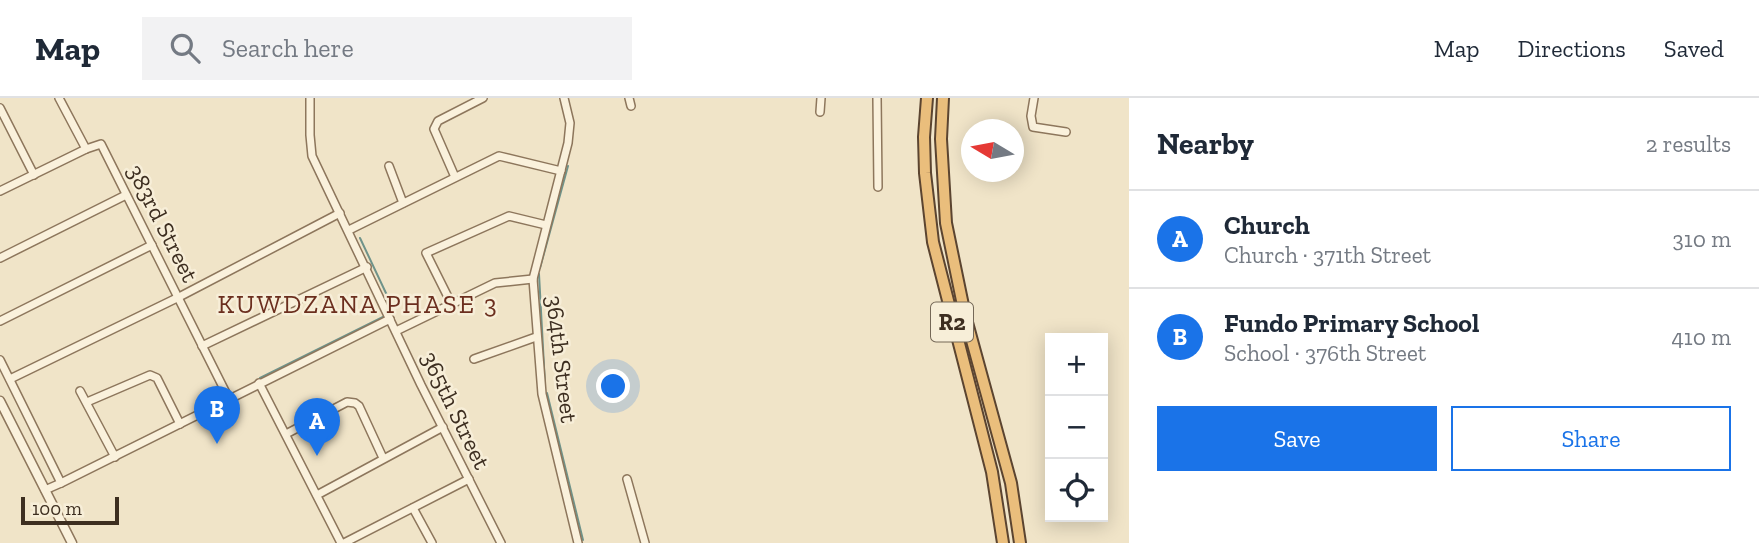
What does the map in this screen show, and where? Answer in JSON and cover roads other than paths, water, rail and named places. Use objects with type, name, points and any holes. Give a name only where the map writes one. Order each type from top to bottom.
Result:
[{"type":"highway","name":"R2","points":[[927,98],[925,173],[933,242],[992,472],[1003,543]]},
{"type":"highway","name":"R2","points":[[943,98],[942,170],[948,234],[965,315],[1009,473],[1020,543]]},
{"type":"street","points":[[0,191],[86,149],[59,98]]},
{"type":"street","name":"365th Street","points":[[310,98],[312,156],[501,543]]},
{"type":"street","points":[[455,177],[434,130],[435,124],[483,98]]},
{"type":"street","name":"364th Street","points":[[564,98],[570,123],[561,171],[533,279],[543,399],[578,543]]},
{"type":"street","points":[[820,111],[821,98]]},
{"type":"street","points":[[877,98],[878,187]]},
{"type":"street","points":[[1034,98],[1031,116],[1033,127],[1066,132]]},
{"type":"street","points":[[0,108],[34,175]]},
{"type":"street","name":"383rd Street","points":[[86,149],[96,145],[103,146],[229,399]]},
{"type":"street","points":[[349,230],[502,156],[561,171]]},
{"type":"street","points":[[389,166],[403,203]]},
{"type":"street","points":[[0,258],[126,195]]},
{"type":"street","points":[[10,379],[179,297],[340,213]]},
{"type":"street","points":[[451,303],[426,253],[509,216],[546,225]]},
{"type":"street","points":[[0,321],[152,245]]},
{"type":"street","points":[[202,346],[366,267]]},
{"type":"street","points":[[396,331],[503,281],[533,279]]},
{"type":"street","points":[[46,490],[390,319]]},
{"type":"street","points":[[474,359],[536,337]]},
{"type":"street","points":[[0,360],[61,483]]},
{"type":"street","points":[[88,402],[150,375],[157,378],[180,424]]},
{"type":"street","points":[[259,383],[342,543],[468,479]]},
{"type":"street","points":[[80,391],[115,457]]},
{"type":"street","points":[[0,401],[72,543]]},
{"type":"street","points":[[286,434],[347,402],[355,403],[359,406],[383,458]]},
{"type":"street","points":[[317,495],[443,427]]},
{"type":"street","points":[[627,479],[645,543]]},
{"type":"street","points":[[413,508],[432,543]]},
{"type":"waterway","points":[[540,268],[568,166]]},
{"type":"waterway","points":[[360,238],[393,308]]},
{"type":"waterway","points":[[539,274],[545,385]]},
{"type":"waterway","points":[[260,378],[383,317]]},
{"type":"waterway","points":[[547,393],[583,540]]},
{"type":"place","name":"Fundo Primary School","points":[[217,444]]},
{"type":"place","name":"Church","points":[[317,456]]},
{"type":"district","name":"KUWDZANA PHASE 3","points":[[358,304]]}]
